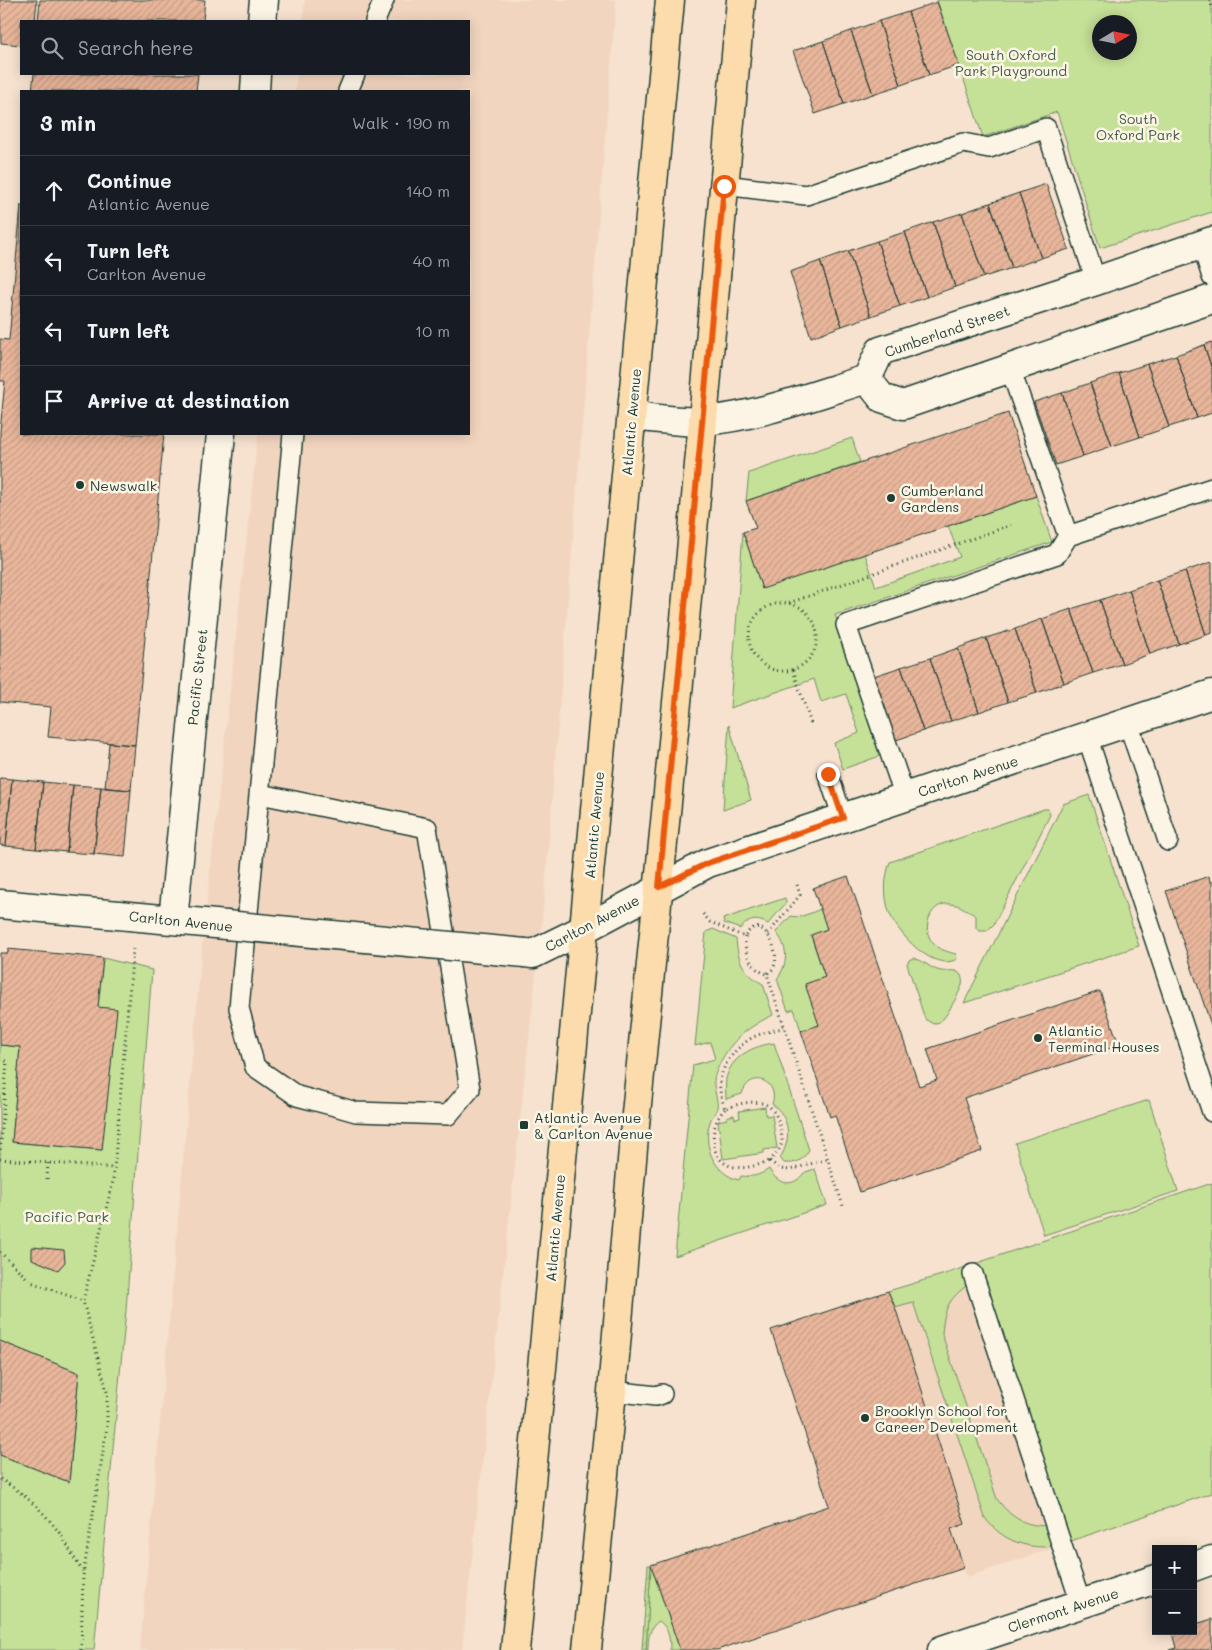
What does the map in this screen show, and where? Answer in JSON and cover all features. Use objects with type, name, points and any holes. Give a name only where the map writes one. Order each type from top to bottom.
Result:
[{"type":"main road","name":"Atlantic Avenue","points":[[515,1650],[670,0]]},
{"type":"main road","points":[[587,1650],[742,1]]},
{"type":"street","points":[[262,20],[264,0]]},
{"type":"street","points":[[255,90],[256,75]]},
{"type":"street","name":"Cumberland Street","points":[[867,379],[880,351],[1207,243]]},
{"type":"street","points":[[632,416],[702,421],[752,413],[867,379],[882,398],[903,405],[1212,299]]},
{"type":"street","name":"Pacific Street","points":[[173,920],[221,435]]},
{"type":"street","name":"Carlton Avenue","points":[[0,904],[533,954],[708,863],[1212,694]]},
{"type":"street","points":[[1197,1566],[1212,1560]]},
{"type":"street","name":"Clermont Avenue","points":[[942,1650],[1152,1580]]},
{"type":"lane","points":[[375,20],[384,0]]},
{"type":"lane","points":[[348,90],[355,75]]},
{"type":"lane","points":[[724,186],[806,195],[963,143],[989,148],[1046,128],[1096,281]]},
{"type":"lane","points":[[1207,243],[1212,277]]},
{"type":"lane","points":[[1010,368],[1068,536]]},
{"type":"lane","points":[[260,794],[427,828],[470,1090],[448,1115],[356,1112],[297,1096],[255,1067],[239,1008],[293,435]]},
{"type":"lane","points":[[905,797],[846,626],[1057,554],[1068,536],[1212,488]]},
{"type":"lane","points":[[1128,722],[1168,841]]},
{"type":"lane","points":[[1087,736],[1212,1112]]},
{"type":"lane","points":[[828,774],[843,818]]},
{"type":"lane","points":[[973,1274],[1082,1604]]},
{"type":"lane","points":[[612,1391],[656,1396],[662,1394]]},
{"type":"path","points":[[1211,0],[1212,10]]},
{"type":"path","points":[[789,603],[1011,525]]},
{"type":"path","points":[[781,602],[789,603],[802,608],[810,615],[816,625],[818,636],[816,648],[811,659],[802,667],[778,672],[767,668],[757,660],[751,650],[750,629],[754,618],[761,611],[781,602]]},
{"type":"path","points":[[793,670],[812,727]]},
{"type":"path","points":[[768,934],[800,895],[796,881]]},
{"type":"path","points":[[703,914],[710,922],[745,937]]},
{"type":"path","points":[[754,928],[761,928],[772,941],[775,961],[773,968],[767,974],[760,972],[752,965],[744,946],[748,931],[754,928]]},
{"type":"path","points":[[81,1650],[83,1571],[107,1427],[107,1392],[83,1301],[113,1182],[133,949]]},
{"type":"path","points":[[767,974],[843,1206]]},
{"type":"path","points":[[725,1109],[720,1095],[720,1082],[732,1054],[756,1036],[784,1027]]},
{"type":"path","points":[[0,1061],[7,1062],[0,1154]]},
{"type":"path","points":[[745,1103],[766,1105],[776,1114],[782,1142],[777,1153],[770,1160],[751,1166],[734,1167],[725,1164],[719,1158],[713,1136],[718,1115],[725,1109],[745,1103]]},
{"type":"path","points":[[0,1159],[114,1168]]},
{"type":"path","points":[[770,1160],[780,1169],[790,1170],[828,1159]]},
{"type":"path","points":[[47,1179],[48,1163]]},
{"type":"path","points":[[0,1252],[31,1282],[83,1301]]},
{"type":"path","points":[[0,1479],[34,1503],[63,1539],[83,1571]]},
{"type":"shaded area","points":[[305,0],[616,0],[544,901],[462,1650],[140,1650],[202,947],[258,435],[470,435],[470,90],[295,90],[297,75],[470,75],[470,20],[303,20]]},
{"type":"shaded area","points":[[1212,1183],[1212,1494],[967,1577],[951,1529],[888,1291],[945,1274]]},
{"type":"green space","name":"South Oxford Park","points":[[937,0],[1212,0],[1212,212],[1100,248],[1057,112],[983,137]]},
{"type":"green space","points":[[852,438],[860,462],[746,501],[749,473]]},
{"type":"green space","points":[[1036,496],[1052,542],[835,615],[883,755],[843,769],[834,743],[859,733],[846,694],[821,702],[814,679],[730,708],[743,532],[762,588],[865,554],[876,587],[960,557],[948,526]]},
{"type":"green space","points":[[729,725],[751,800],[723,810]]},
{"type":"green space","points":[[1089,795],[1139,946],[964,1003],[1063,804]]},
{"type":"green space","points":[[1048,809],[1050,815],[994,924],[987,931],[980,931],[976,928],[976,916],[961,907],[944,904],[933,911],[930,916],[928,923],[929,936],[937,947],[956,954],[957,959],[948,962],[937,961],[917,949],[893,921],[887,906],[886,881],[890,862]]},
{"type":"green space","points":[[785,898],[786,903],[768,924],[753,920],[746,923],[740,929],[724,923],[723,919]]},
{"type":"green space","points":[[821,909],[827,929],[811,936],[825,977],[819,1025],[801,1031],[794,1009],[788,1011],[777,979],[784,967],[786,955],[783,943],[776,932],[791,916],[802,916]]},
{"type":"green space","points":[[713,929],[736,939],[740,960],[746,971],[763,984],[773,1015],[742,1034],[736,1040],[725,1054],[715,1074],[714,1088],[717,1108],[708,1131],[709,1149],[712,1157],[723,1172],[739,1180],[741,1176],[755,1176],[769,1169],[778,1179],[789,1183],[797,1180],[806,1172],[815,1169],[827,1205],[675,1256],[693,1065],[715,1059],[710,1042],[695,1046],[706,932]]},
{"type":"green space","name":"Pacific Park","points":[[103,958],[152,970],[126,1310],[94,1650],[0,1650],[0,1455],[69,1482],[79,1373],[0,1341],[0,1045],[20,1047],[12,1142],[102,1150],[98,1007]]},
{"type":"green space","points":[[913,958],[937,970],[956,971],[961,976],[962,985],[956,997],[945,1016],[937,1023],[933,1024],[925,1019],[907,964]]},
{"type":"green space","points":[[774,1043],[809,1150],[804,1157],[792,1163],[784,1163],[780,1158],[786,1143],[786,1122],[783,1115],[772,1104],[772,1089],[768,1084],[763,1081],[751,1081],[742,1094],[726,1099],[726,1079],[738,1058],[758,1047]]},
{"type":"green space","points":[[1149,1100],[1178,1191],[1044,1235],[1015,1143]]},
{"type":"green space","points":[[765,1107],[766,1116],[772,1115],[777,1148],[764,1150],[764,1153],[723,1159],[718,1121],[734,1115],[735,1119],[740,1118],[739,1111]]},
{"type":"green space","points":[[1212,1183],[1212,1493],[1056,1546],[1035,1547],[1026,1545],[999,1533],[985,1518],[913,1302],[895,1307],[888,1291],[945,1274]],"holes":[[[969,1284],[1050,1526],[1033,1525],[1020,1520],[1008,1512],[997,1499],[942,1334],[948,1305]]]},
{"type":"green space","points":[[648,1565],[651,1565],[646,1650],[642,1650]]},
{"type":"green space","points":[[651,1565],[680,1650],[670,1650],[667,1630],[659,1621],[651,1630],[648,1650],[646,1650]]},
{"type":"building","points":[[0,0],[37,0],[35,20],[20,20],[20,45],[1,43]]},
{"type":"building","points":[[40,0],[205,0],[203,20],[38,20]]},
{"type":"building","points":[[937,2],[959,65],[929,75],[908,12]]},
{"type":"building","points":[[908,12],[929,75],[901,85],[879,21]]},
{"type":"building","points":[[879,21],[901,85],[873,94],[851,31]]},
{"type":"building","points":[[851,31],[873,94],[844,104],[823,41]]},
{"type":"building","points":[[823,41],[844,104],[815,114],[793,51]]},
{"type":"building","points":[[34,75],[198,75],[196,90],[32,90]]},
{"type":"building","points":[[1046,184],[1069,249],[1041,258],[1019,193]]},
{"type":"building","points":[[1019,193],[1041,258],[1012,268],[990,203]]},
{"type":"building","points":[[990,203],[1012,268],[984,277],[962,213]]},
{"type":"building","points":[[962,213],[984,277],[955,287],[933,222]]},
{"type":"building","name":"Newswalk","points":[[20,216],[20,435],[164,435],[135,745],[48,737],[51,707],[0,702],[0,431],[5,381],[0,381],[0,339],[9,340]]},
{"type":"building","points":[[933,222],[955,287],[927,297],[905,232]]},
{"type":"building","points":[[905,232],[927,297],[900,306],[877,241]]},
{"type":"building","points":[[877,241],[900,306],[871,316],[848,251]]},
{"type":"building","points":[[848,251],[871,316],[842,326],[820,261]]},
{"type":"building","points":[[820,261],[842,326],[811,337],[790,272]]},
{"type":"building","points":[[1212,342],[1212,369],[1204,345]]},
{"type":"building","points":[[1204,345],[1212,369],[1212,413],[1197,418],[1176,355]]},
{"type":"building","points":[[1176,355],[1197,418],[1169,427],[1147,364]]},
{"type":"building","points":[[1147,364],[1169,427],[1140,437],[1119,373]]},
{"type":"building","points":[[1119,373],[1140,437],[1112,446],[1090,383]]},
{"type":"building","points":[[1090,383],[1112,446],[1083,456],[1062,393]]},
{"type":"building","points":[[1062,393],[1083,456],[1056,465],[1034,402]]},
{"type":"building","name":"Cumberland Gardens","points":[[1008,413],[1036,496],[762,589],[743,532],[756,528],[746,501]]},
{"type":"building","points":[[1212,562],[1212,633],[1206,635],[1185,571]]},
{"type":"building","points":[[1185,571],[1206,635],[1179,644],[1157,580]]},
{"type":"building","points":[[1157,580],[1179,644],[1150,654],[1129,590]]},
{"type":"building","points":[[1129,590],[1150,654],[1122,664],[1100,600]]},
{"type":"building","points":[[1100,600],[1122,664],[1093,673],[1071,609]]},
{"type":"building","points":[[1071,609],[1093,673],[1064,683],[1042,619]]},
{"type":"building","points":[[1042,619],[1064,683],[1037,693],[1015,629]]},
{"type":"building","points":[[1015,629],[1037,693],[1008,702],[986,638]]},
{"type":"building","points":[[986,638],[1008,702],[979,712],[958,648]]},
{"type":"building","points":[[958,648],[979,712],[951,721],[930,658]]},
{"type":"building","points":[[930,658],[951,721],[923,731],[901,667]]},
{"type":"building","points":[[901,667],[923,731],[893,741],[871,677]]},
{"type":"building","points":[[109,743],[135,745],[131,790],[105,788]]},
{"type":"building","points":[[0,778],[12,779],[6,846],[0,845]]},
{"type":"building","points":[[12,779],[43,782],[36,849],[6,846]]},
{"type":"building","points":[[43,782],[73,785],[67,852],[36,849]]},
{"type":"building","points":[[73,785],[101,787],[94,854],[67,852]]},
{"type":"building","points":[[101,787],[131,790],[125,857],[94,854]]},
{"type":"building","name":"Atlantic Terminal Houses","points":[[848,876],[919,1086],[937,1080],[927,1049],[1100,991],[1119,1045],[964,1098],[982,1151],[860,1192],[835,1115],[830,1117],[801,1031],[819,1025],[805,984],[825,977],[811,935],[827,929],[813,888]]},
{"type":"building","points":[[1209,876],[1210,882],[1212,881],[1212,1028],[1166,891]]},
{"type":"building","points":[[8,949],[103,958],[98,1007],[117,1009],[102,1150],[12,1142],[20,1047],[0,1045],[0,953],[8,953]]},
{"type":"building","points":[[32,1247],[64,1250],[65,1262],[58,1270],[32,1259]]},
{"type":"building","name":"Brooklyn School for Career Development","points":[[888,1291],[895,1307],[965,1524],[951,1529],[964,1568],[717,1650],[680,1650],[651,1565],[829,1506],[771,1330]]},
{"type":"building","points":[[0,1341],[79,1373],[69,1482],[0,1455]]},
{"type":"building","points":[[1212,1619],[1212,1650],[1169,1650],[1176,1648],[1173,1635],[1197,1635],[1197,1624]]},
{"type":"place","name":"Newswalk","points":[[80,485]]},
{"type":"place","name":"Cumberland Gardens","points":[[891,498]]},
{"type":"place","name":"Atlantic Terminal Houses","points":[[1038,1038]]},
{"type":"place","name":"Atlantic Avenue & Carlton Avenue","points":[[524,1125]]},
{"type":"place","name":"Brooklyn School for Career Development","points":[[865,1418]]},
{"type":"route","points":[[724,186],[659,887],[708,863],[843,818],[828,774]]},
{"type":"park label","name":"South Oxford Park Playground","points":[[1011,62]]}]
